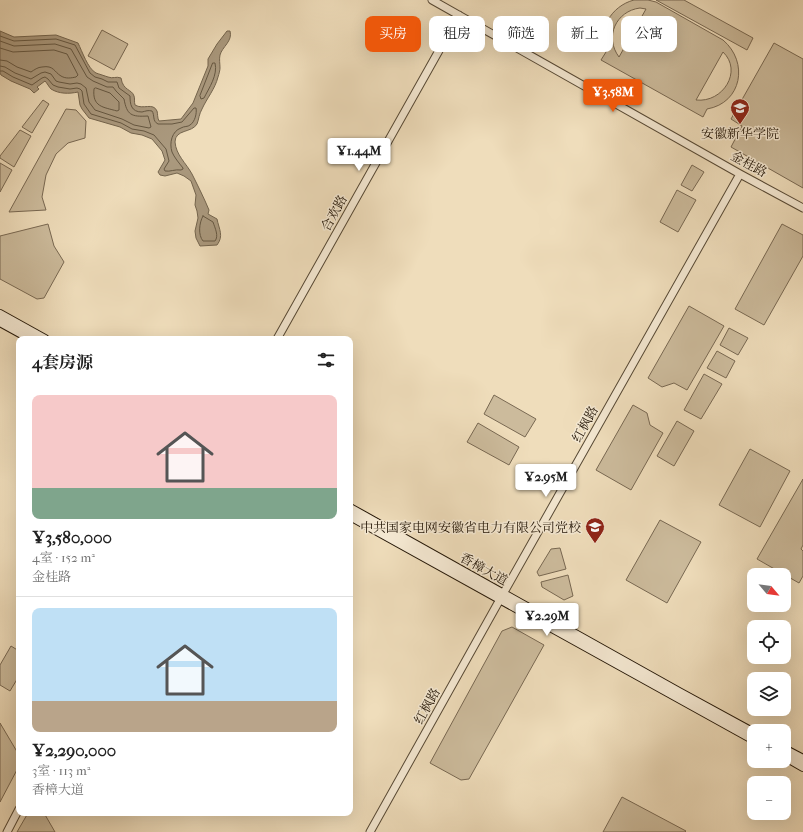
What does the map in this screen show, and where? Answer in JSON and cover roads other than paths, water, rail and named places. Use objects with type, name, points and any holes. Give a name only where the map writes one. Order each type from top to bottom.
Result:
[{"type":"main road","points":[[0,314],[40,336]]},
{"type":"main road","points":[[0,322],[26,336]]},
{"type":"main road","name":"香樟大道","points":[[353,510],[747,736]]},
{"type":"main road","name":"香樟大道","points":[[353,518],[747,728]]},
{"type":"main road","points":[[791,753],[803,759]]},
{"type":"main road","points":[[791,760],[803,767]]},
{"type":"street","name":"金桂路","points":[[432,0],[803,208]]},
{"type":"street","name":"合欢路","points":[[279,336],[458,15]]},
{"type":"street","name":"红枫路","points":[[370,832],[740,174]]},
{"type":"street","points":[[7,832],[16,815]]},
{"type":"water","points":[[0,31],[14,37],[56,35],[78,43],[93,71],[110,78],[121,78],[125,88],[133,94],[135,105],[141,107],[150,106],[155,108],[159,121],[181,119],[193,103],[208,66],[208,59],[227,31],[230,31],[231,35],[229,41],[220,55],[220,69],[217,81],[201,111],[197,124],[195,127],[178,135],[175,142],[179,155],[192,174],[205,201],[209,210],[208,214],[217,219],[221,235],[217,245],[200,246],[196,238],[195,231],[198,218],[195,205],[196,195],[191,181],[177,173],[165,176],[160,175],[158,172],[165,160],[162,151],[152,139],[131,133],[120,127],[89,118],[80,105],[78,92],[57,92],[51,89],[45,81],[37,87],[39,89],[34,93],[30,89],[1,75]]},
{"type":"place","name":"安徽新华学院","points":[[740,125]]},
{"type":"place","name":"中共国家电网安徽省电力有限公司党校","points":[[595,544]]}]
